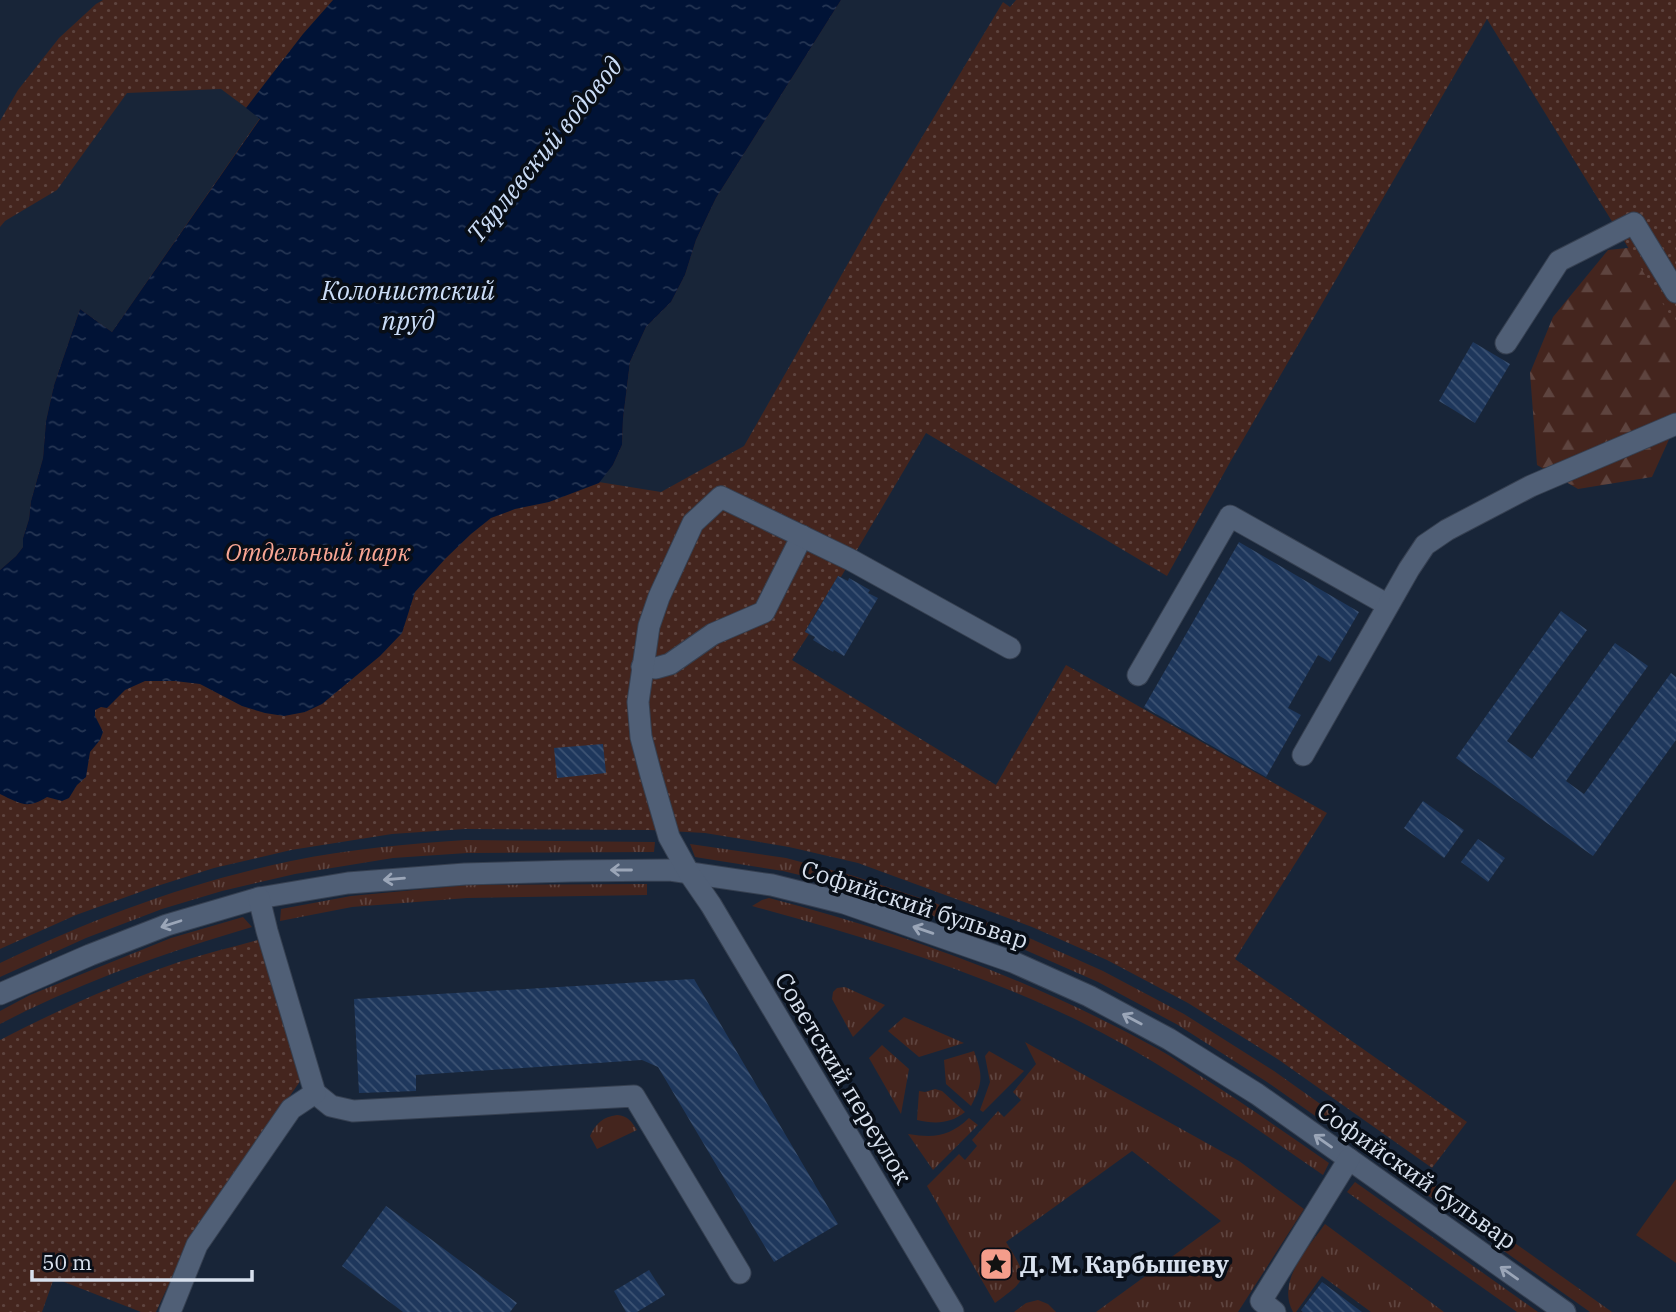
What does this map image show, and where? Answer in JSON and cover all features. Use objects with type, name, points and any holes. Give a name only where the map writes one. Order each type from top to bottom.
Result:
[{"type":"street","points":[[1506,343],[1559,261],[1634,223],[1676,292]]},
{"type":"street","points":[[1303,755],[1424,545],[1531,486],[1676,424]]},
{"type":"street","name":"Советский переулок","points":[[802,536],[721,497],[693,523],[659,597],[649,626],[638,702],[641,737],[669,837],[953,1312]]},
{"type":"street","points":[[1138,676],[1230,516],[1388,605]]},
{"type":"street","points":[[642,667],[656,668],[670,664],[713,634],[764,612],[802,536],[1010,648]]},
{"type":"street","name":"Софийский бульвар","points":[[0,994],[167,925],[260,898],[348,883],[466,874],[670,870],[772,885],[844,903],[1013,962],[1089,996],[1169,1039],[1257,1094],[1565,1312]]},
{"type":"street","points":[[260,898],[267,931],[315,1093],[331,1106],[353,1111],[634,1096],[740,1273]]},
{"type":"street","points":[[170,1312],[197,1245],[291,1109],[315,1093]]},
{"type":"street","points":[[1275,1312],[1261,1301],[1349,1159]]},
{"type":"green space","name":"Отдельный парк","points":[[103,0],[841,0],[716,198],[696,240],[685,275],[671,302],[646,327],[630,362],[622,445],[613,465],[599,482],[661,492],[744,446],[883,202],[1003,2],[1010,7],[1016,0],[1676,0],[1676,325],[1487,19],[1167,576],[926,433],[841,577],[838,576],[805,631],[809,634],[792,660],[996,785],[1066,665],[1327,813],[1235,959],[1467,1122],[1432,1168],[1279,1060],[1188,1003],[1107,960],[1032,927],[858,863],[789,847],[705,833],[465,829],[392,834],[291,850],[214,868],[154,887],[76,915],[0,949],[0,570],[23,547],[31,501],[43,458],[46,421],[54,385],[80,309],[112,332],[260,118],[221,89],[127,93],[57,190],[5,221],[0,227],[0,121],[18,90],[59,38]]},
{"type":"green space","points":[[1676,243],[1676,429],[1652,477],[1578,489],[1537,465],[1530,373],[1553,317],[1608,250]]},
{"type":"green space","points":[[466,840],[655,842],[654,852],[467,853],[393,858],[295,874],[222,891],[162,909],[86,938],[0,977],[0,963],[70,931],[142,903],[216,879],[335,853]]},
{"type":"green space","points":[[690,844],[786,858],[854,876],[1027,937],[1103,971],[1184,1014],[1274,1071],[1454,1199],[1447,1209],[1267,1082],[1178,1025],[1098,982],[1023,949],[849,887],[783,871],[695,857]]},
{"type":"green space","points":[[647,884],[647,895],[467,898],[352,907],[280,921],[281,909],[351,896],[467,885]]},
{"type":"green space","points":[[769,898],[869,927],[968,961],[1112,1024],[1169,1055],[1329,1163],[1323,1175],[1172,1073],[1077,1020],[957,970],[835,929],[752,906]]},
{"type":"green space","points":[[243,917],[252,927],[123,970],[0,1024],[0,1011],[30,995],[171,938]]},
{"type":"green space","points":[[258,940],[303,1077],[187,1245],[156,1312],[141,1312],[54,1278],[42,1312],[0,1312],[0,1040],[133,979],[179,962]]},
{"type":"green space","points":[[845,987],[885,1005],[853,1037],[832,999],[837,988]]},
{"type":"green space","points":[[904,1017],[964,1043],[919,1057],[888,1031]]},
{"type":"green space","points":[[1025,1042],[1239,1161],[1304,1209],[1238,1312],[1096,1312],[1221,1221],[1132,1151],[1006,1242],[1022,1276],[1015,1287],[995,1303],[927,1186],[959,1154],[965,1160],[977,1146],[972,1140],[998,1111],[1004,1117],[1021,1100],[1013,1092],[1036,1064]]},
{"type":"green space","points":[[882,1045],[909,1069],[901,1114],[869,1058]]},
{"type":"green space","points":[[974,1051],[980,1079],[971,1106],[946,1084],[944,1060]]},
{"type":"green space","points":[[989,1051],[1024,1071],[983,1112],[980,1110],[990,1082],[985,1056]]},
{"type":"green space","points":[[919,1091],[942,1091],[965,1112],[942,1122],[917,1120]]},
{"type":"green space","points":[[624,1116],[637,1130],[597,1149],[590,1136],[592,1131],[604,1119]]},
{"type":"green space","points":[[969,1118],[978,1125],[933,1170],[908,1134],[941,1135],[955,1129]]},
{"type":"green space","points":[[1676,1179],[1676,1263],[1636,1235]]},
{"type":"green space","points":[[1355,1182],[1538,1312],[1517,1312],[1347,1192]]},
{"type":"green space","points":[[1325,1224],[1444,1312],[1371,1312],[1322,1276],[1296,1312],[1293,1312],[1288,1289],[1291,1277],[1303,1254]]},
{"type":"green space","points":[[1495,1229],[1612,1312],[1590,1312],[1487,1239]]},
{"type":"green space","points":[[1038,1300],[1048,1304],[1056,1312],[1014,1312],[1026,1303]]},
{"type":"water","name":"Колонистский пруд","points":[[333,0],[841,0],[716,198],[696,240],[685,275],[671,302],[646,327],[630,362],[622,445],[613,465],[599,483],[549,502],[515,509],[491,518],[446,558],[415,592],[402,633],[380,656],[322,704],[305,712],[284,716],[242,706],[200,684],[145,681],[125,690],[107,708],[95,710],[103,732],[90,752],[86,777],[69,798],[62,801],[47,797],[28,804],[18,802],[0,794],[0,570],[23,547],[31,501],[43,458],[46,421],[54,385],[80,309],[112,332],[260,119],[246,108]]},
{"type":"building","points":[[1473,342],[1510,364],[1475,423],[1439,401]]},
{"type":"building","points":[[1239,542],[1359,612],[1330,662],[1318,655],[1288,708],[1301,715],[1266,777],[1144,707]]},
{"type":"building","points":[[838,576],[848,581],[849,578],[878,598],[844,656],[813,640],[815,637],[805,632]]},
{"type":"building","points":[[1561,611],[1587,630],[1507,741],[1532,759],[1615,643],[1648,666],[1566,781],[1584,794],[1671,673],[1676,677],[1676,740],[1593,856],[1456,758]]},
{"type":"building","points":[[603,744],[606,773],[557,778],[554,748]]},
{"type":"building","points":[[1423,801],[1464,830],[1444,858],[1404,828]]},
{"type":"building","points":[[1478,839],[1505,858],[1488,882],[1461,862]]},
{"type":"building","points":[[694,979],[838,1224],[774,1262],[658,1067],[642,1060],[416,1075],[416,1091],[359,1093],[354,999]]},
{"type":"building","points":[[386,1206],[517,1303],[510,1312],[403,1312],[342,1266]]},
{"type":"building","points":[[649,1270],[665,1295],[637,1312],[626,1312],[614,1291]]},
{"type":"building","points":[[1322,1282],[1362,1312],[1303,1312],[1301,1310]]},
{"type":"place","name":"Д. М. Карбышеву","points":[[996,1264]]},
{"type":"water label","name":"Тярлевский водовод","points":[[544,149]]}]
